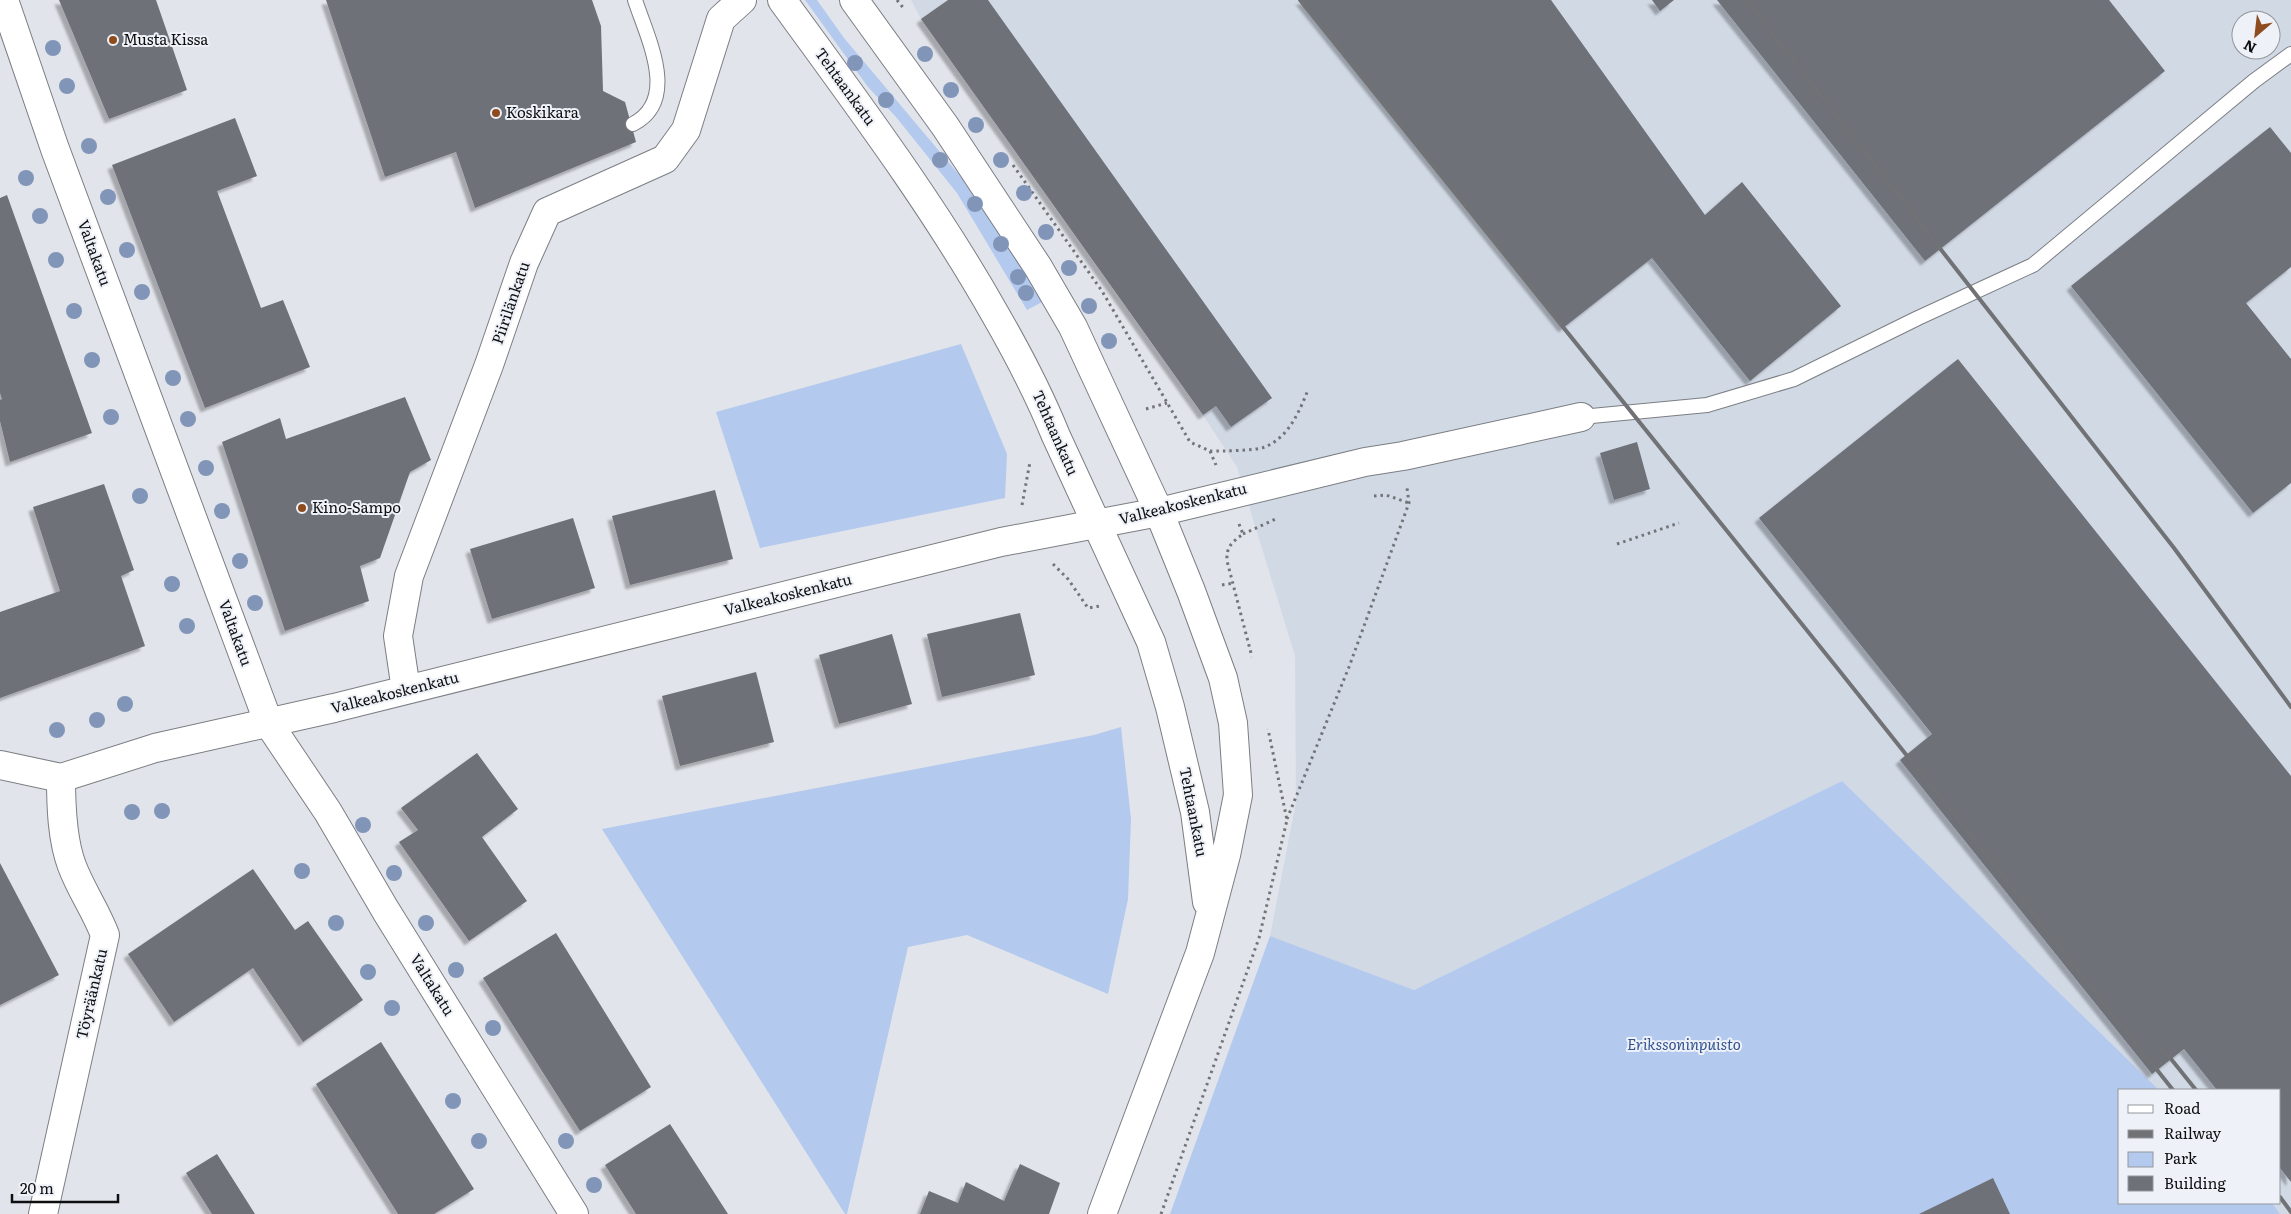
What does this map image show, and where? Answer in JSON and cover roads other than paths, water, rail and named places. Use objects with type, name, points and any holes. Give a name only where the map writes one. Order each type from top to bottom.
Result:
[{"type":"street","name":"Valtakatu","points":[[4,0],[55,149],[269,724],[328,812],[386,912],[574,1214]]},
{"type":"street","name":"Piirilänkatu","points":[[406,690],[398,636],[409,576],[489,364],[524,263],[547,212],[665,159],[686,130],[721,19],[742,0]]},
{"type":"street","name":"Tehtaankatu","points":[[782,0],[890,149],[964,258],[1044,405],[1056,436],[1151,642],[1170,707],[1195,812],[1204,865],[1209,919]]},
{"type":"street","name":"Tehtaankatu","points":[[854,0],[945,126],[1038,267],[1073,327],[1159,512],[1210,639],[1223,678],[1233,723],[1238,795],[1226,855],[1200,953],[1102,1214]]},
{"type":"street","name":"Valkeakoskenkatu","points":[[0,765],[61,778],[155,748],[269,724],[1001,542],[1159,512],[1326,470],[1403,456],[1581,417]]},
{"type":"street","name":"Töyräänkatu","points":[[43,1214],[105,935],[98,914],[84,892],[71,864],[61,813],[61,778]]},
{"type":"lane","points":[[632,124],[642,119],[651,110],[658,84],[656,68],[635,0]]},
{"type":"lane","points":[[1581,417],[1707,405],[1794,379],[1918,318],[2033,265],[2254,81],[2291,54]]},
{"type":"railway","points":[[1300,0],[1838,669],[2172,1089]]},
{"type":"railway","points":[[1746,0],[2174,548],[2291,707]]},
{"type":"railway","points":[[2159,1044],[2195,1089]]},
{"type":"railway","points":[[2281,1198],[2291,1212]]},
{"type":"place","name":"Musta Kissa","points":[[113,40]]},
{"type":"place","name":"Koskikara","points":[[496,113]]},
{"type":"place","name":"Kino-Sampo","points":[[302,508]]},
{"type":"park label","name":"Erikssoninpuisto","points":[[1684,1045]]}]
